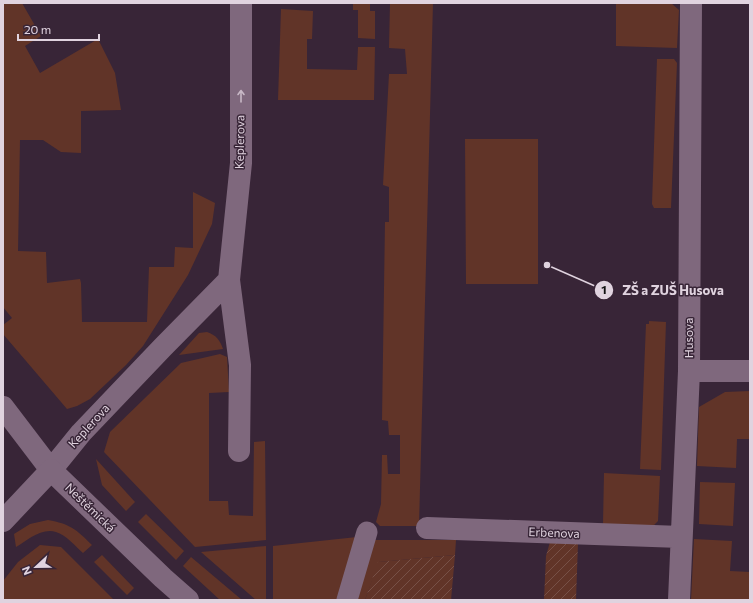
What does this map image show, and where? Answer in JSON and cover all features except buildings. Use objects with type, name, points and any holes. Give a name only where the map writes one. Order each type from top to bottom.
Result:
[{"type":"street","name":"Keplerova","points":[[239,451],[240,365],[229,280],[241,163],[241,3]]},
{"type":"street","name":"Husova","points":[[678,600],[689,372],[691,3]]},
{"type":"street","name":"Keplerova","points":[[3,521],[51,470],[87,428],[163,347],[229,280]]},
{"type":"street","points":[[689,372],[750,371]]},
{"type":"street","name":"Neštěmická","points":[[3,407],[51,470],[163,578],[188,600]]},
{"type":"street","name":"Erbenova","points":[[427,528],[681,537]]},
{"type":"street","points":[[347,600],[367,532]]},
{"type":"shaded area","points":[[3,3],[22,3],[41,36],[25,46],[40,73],[98,39],[115,73],[121,110],[81,111],[81,153],[61,152],[43,140],[20,140],[18,251],[46,252],[47,283],[80,279],[82,322],[147,322],[149,267],[174,267],[175,247],[193,248],[193,192],[215,203],[212,224],[188,275],[143,346],[126,365],[90,399],[77,406],[67,409],[3,334],[3,325],[12,318],[3,307]]},
{"type":"shaded area","points":[[353,3],[370,3],[370,11],[375,11],[375,39],[358,38],[358,10],[353,10]]},
{"type":"shaded area","points":[[390,3],[433,3],[419,526],[380,526],[376,522],[381,504],[382,455],[387,455],[388,474],[400,474],[400,435],[389,435],[388,421],[382,420],[385,222],[389,222],[389,187],[383,185],[389,74],[407,74],[405,49],[389,48]]},
{"type":"shaded area","points":[[616,3],[671,3],[679,10],[677,48],[616,46]]},
{"type":"shaded area","points":[[281,9],[313,11],[312,39],[307,39],[307,69],[357,70],[358,47],[375,47],[374,100],[278,100]]},
{"type":"shaded area","points":[[657,59],[674,59],[677,63],[671,208],[654,208],[652,204]]},
{"type":"shaded area","points":[[465,139],[538,139],[538,284],[466,284]]},
{"type":"shaded area","points":[[649,321],[666,322],[661,470],[640,469],[646,324],[649,324]]},
{"type":"shaded area","points":[[207,332],[217,338],[223,349],[179,355],[199,333]]},
{"type":"shaded area","points":[[220,354],[227,357],[229,392],[209,393],[209,501],[228,501],[229,515],[253,516],[254,442],[265,441],[266,540],[195,547],[104,452],[110,432],[181,363]]},
{"type":"shaded area","points":[[750,391],[750,439],[737,439],[736,468],[697,466],[699,407],[725,392]]},
{"type":"shaded area","points":[[96,459],[135,502],[126,511],[102,485]]},
{"type":"shaded area","points":[[604,473],[660,476],[658,521],[653,526],[603,524]]},
{"type":"shaded area","points":[[700,482],[735,483],[733,526],[699,524]]},
{"type":"shaded area","points":[[146,514],[184,551],[176,560],[138,522]]},
{"type":"shaded area","points":[[48,520],[67,525],[92,545],[83,553],[63,536],[56,532],[45,531],[34,535],[16,547],[14,534],[30,524]]},
{"type":"shaded area","points":[[357,537],[339,600],[273,600],[273,546]]},
{"type":"shaded area","points":[[694,539],[732,541],[730,571],[750,572],[750,600],[691,600]]},
{"type":"shaded area","points":[[371,540],[456,540],[455,555],[379,562],[365,600],[355,600]]},
{"type":"shaded area","points":[[550,542],[578,543],[576,600],[544,600],[546,556]]},
{"type":"shaded area","points":[[40,545],[61,547],[114,600],[3,600],[3,581],[18,562]]},
{"type":"shaded area","points":[[266,546],[266,600],[256,600],[201,552]]},
{"type":"shaded area","points":[[102,555],[134,588],[127,595],[94,562]]},
{"type":"shaded area","points":[[455,555],[451,600],[365,600],[378,562]]},
{"type":"shaded area","points":[[191,557],[242,600],[220,600],[183,566]]},
{"type":"place","name":"ZŠ a ZUŠ Husova","points":[[547,265]]}]
